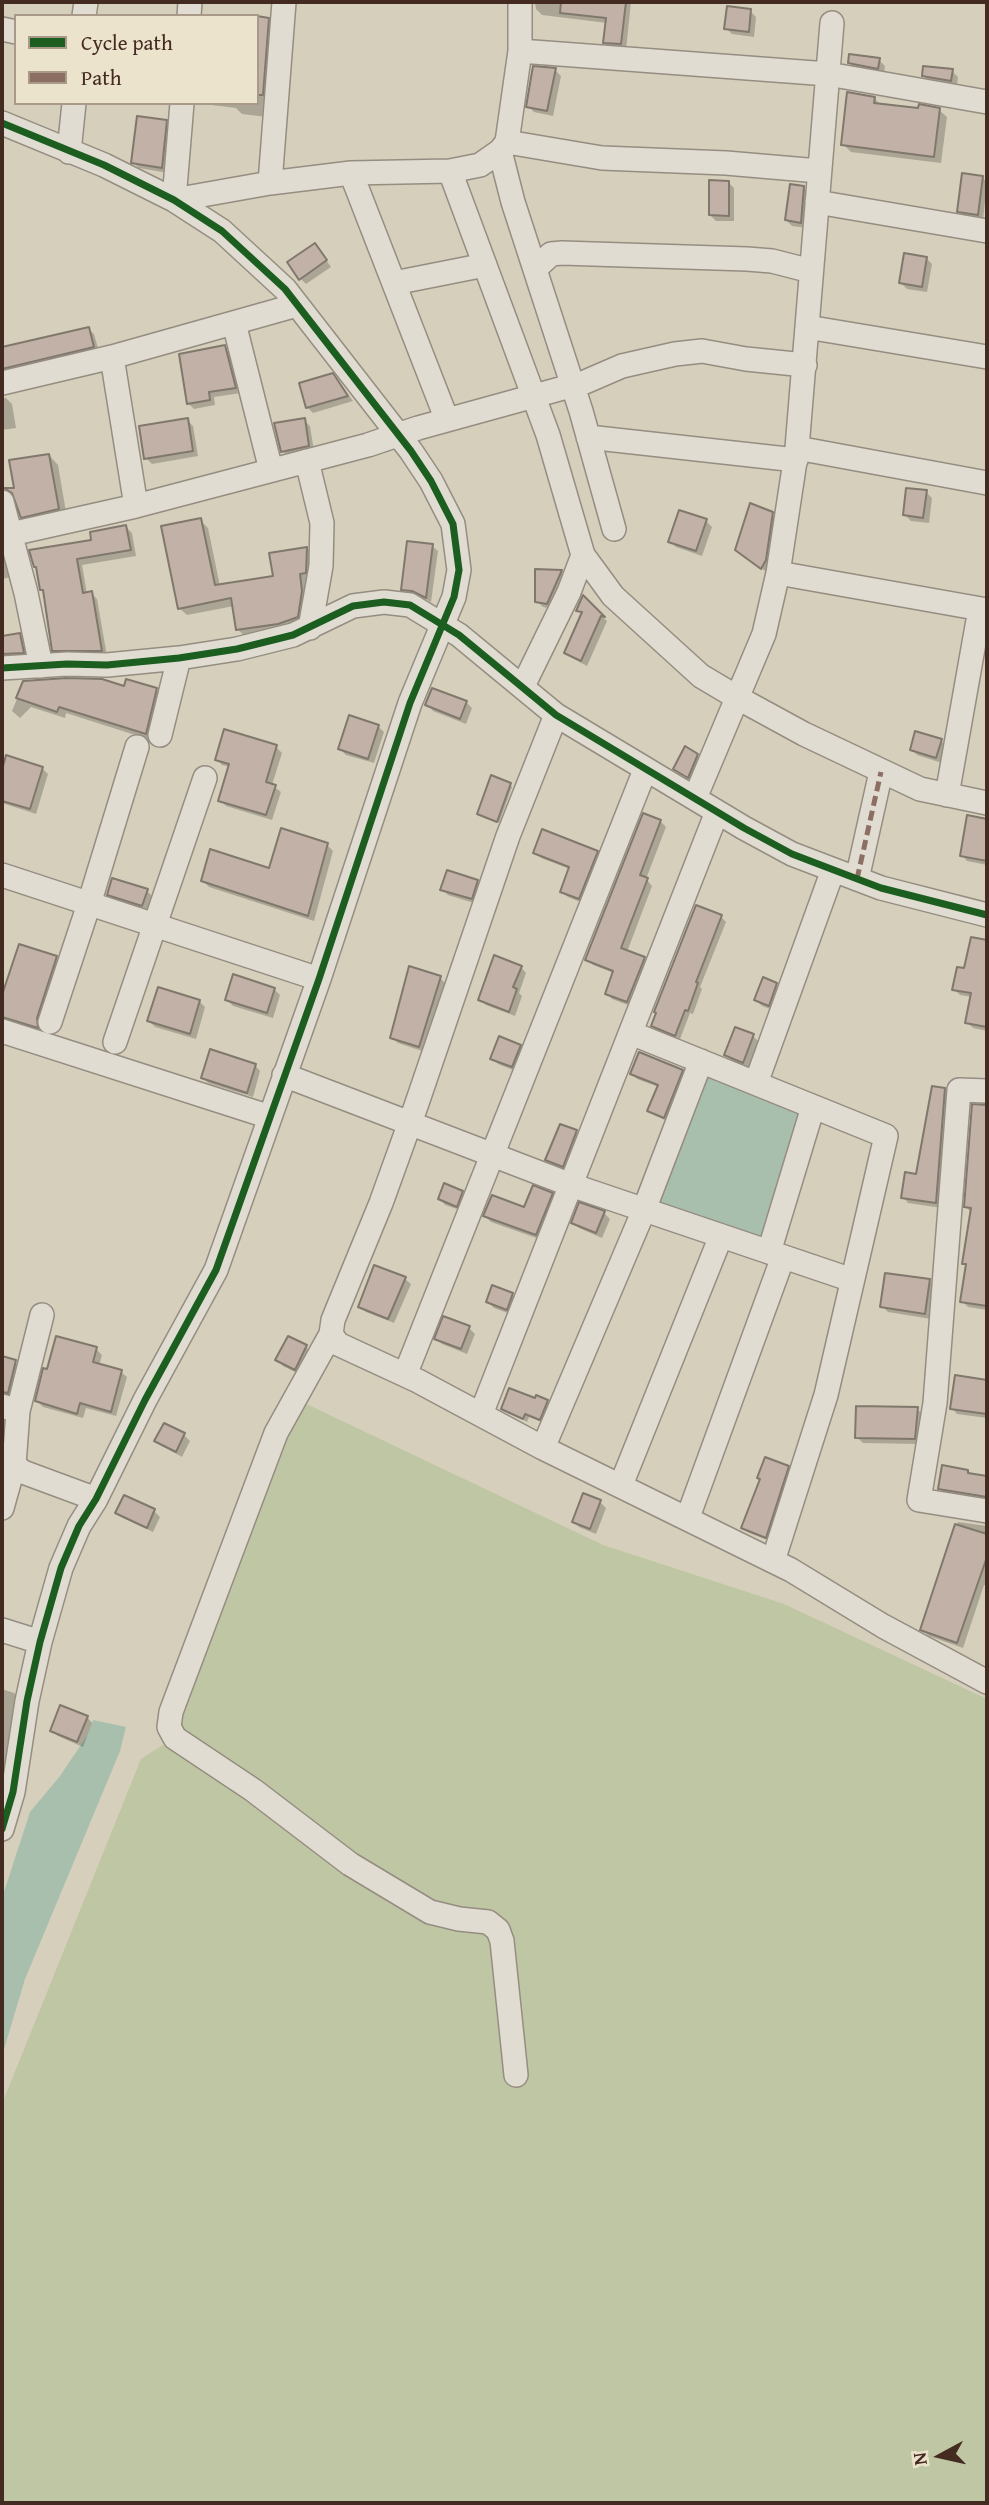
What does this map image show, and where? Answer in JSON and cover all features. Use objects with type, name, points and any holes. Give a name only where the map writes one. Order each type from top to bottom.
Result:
[{"type":"street","points":[[270,183],[284,2]]},
{"type":"street","points":[[520,2],[520,51],[504,147],[535,269],[573,386],[614,528]]},
{"type":"street","points":[[695,798],[764,634],[778,573],[797,454],[832,23]]},
{"type":"street","points":[[520,51],[828,74],[987,102]]},
{"type":"street","points":[[69,152],[74,105]]},
{"type":"street","points":[[174,200],[182,105]]},
{"type":"street","points":[[2,123],[139,182],[174,200],[222,230],[285,289],[431,481],[453,524],[459,570],[454,597],[410,703],[318,979],[216,1270],[145,1399],[96,1499],[79,1526],[61,1568],[40,1642],[27,1701],[13,1792],[2,1829]]},
{"type":"street","points":[[174,200],[270,183],[351,173],[450,171],[480,165],[504,147],[602,158],[726,163],[819,172]]},
{"type":"street","points":[[450,171],[534,395],[573,513],[583,555],[613,596],[701,676],[738,698],[881,772],[920,789],[987,803]]},
{"type":"street","points":[[351,173],[447,420]]},
{"type":"street","points":[[817,202],[987,231]]},
{"type":"street","points":[[535,269],[551,254],[562,253],[760,260],[811,271]]},
{"type":"street","points":[[394,284],[485,265]]},
{"type":"street","points":[[2,383],[111,357],[297,305]]},
{"type":"street","points":[[234,323],[271,470]]},
{"type":"street","points":[[807,327],[987,357]]},
{"type":"street","points":[[11,534],[136,506],[307,461],[573,386],[622,366],[675,354],[702,351],[804,365]]},
{"type":"street","points":[[111,357],[136,506]]},
{"type":"street","points":[[588,437],[797,454],[987,483]]},
{"type":"street","points":[[307,461],[322,523],[321,566],[310,628]]},
{"type":"street","points":[[2,502],[41,666]]},
{"type":"street","points":[[523,686],[569,592],[583,555]]},
{"type":"street","points":[[778,573],[984,609],[947,795]]},
{"type":"street","points":[[2,668],[107,665],[179,658],[237,649],[293,635],[353,606],[384,602],[410,605],[444,625],[556,715],[645,771],[792,854],[857,879],[987,915]]},
{"type":"street","points":[[160,735],[179,658]]},
{"type":"street","points":[[516,2075],[502,1941],[498,1930],[488,1922],[458,1919],[430,1912],[350,1864],[253,1790],[175,1738],[169,1727],[171,1712],[276,1433],[331,1334],[333,1320],[381,1203],[410,1123],[481,911],[556,715]]},
{"type":"street","points":[[50,1023],[137,747]]},
{"type":"street","points":[[405,1375],[645,771]]},
{"type":"street","points":[[857,879],[881,772]]},
{"type":"street","points":[[115,1042],[205,778]]},
{"type":"street","points":[[481,1414],[717,812]]},
{"type":"street","points":[[756,1083],[832,870]]},
{"type":"street","points":[[2,875],[318,979]]},
{"type":"street","points":[[2,1031],[270,1117]]},
{"type":"street","points":[[631,1033],[886,1136],[827,1395],[773,1561]]},
{"type":"street","points":[[543,1447],[644,1210],[701,1061]]},
{"type":"street","points":[[284,1075],[571,1185],[852,1280]]},
{"type":"street","points":[[987,1091],[959,1090],[937,1377],[919,1500],[987,1511]]},
{"type":"street","points":[[688,1517],[776,1254],[813,1107]]},
{"type":"street","points":[[621,1485],[721,1236]]},
{"type":"street","points":[[2,1508],[14,1465],[10,1409],[42,1315]]},
{"type":"street","points":[[331,1334],[338,1343],[773,1561],[883,1626],[987,1682]]},
{"type":"street","points":[[14,1465],[23,1472],[96,1499]]},
{"type":"street","points":[[2,1630],[40,1642]]},
{"type":"shaded area","points":[[708,1075],[799,1112],[799,1124],[765,1243],[660,1205],[658,1201]]},
{"type":"shaded area","points":[[298,1400],[603,1545],[784,1604],[987,1699],[987,2503],[2,2503],[2,2104],[141,1759],[169,1741]]},
{"type":"shaded area","points":[[93,1720],[126,1727],[120,1751],[25,1979],[2,2056],[2,1898],[30,1812],[60,1776],[87,1736]]},
{"type":"building","points":[[561,2],[626,2],[621,44],[603,43],[606,18],[560,13]]},
{"type":"building","points":[[727,6],[751,9],[749,32],[724,29]]},
{"type":"building","points":[[259,16],[269,18],[263,95],[259,95]]},
{"type":"building","points":[[849,54],[880,58],[878,69],[848,63]]},
{"type":"building","points":[[533,66],[556,68],[547,111],[526,107]]},
{"type":"building","points":[[923,66],[953,69],[951,81],[922,76]]},
{"type":"building","points":[[847,92],[875,97],[874,103],[918,108],[919,104],[940,108],[934,157],[841,145]]},
{"type":"building","points":[[137,116],[167,120],[162,168],[131,163]]},
{"type":"building","points":[[962,173],[983,176],[978,215],[957,212]]},
{"type":"building","points":[[709,180],[729,181],[729,216],[709,215]]},
{"type":"building","points":[[790,184],[804,186],[801,223],[785,220]]},
{"type":"building","points":[[315,243],[327,260],[299,280],[287,262]]},
{"type":"building","points":[[904,253],[927,257],[922,287],[899,283]]},
{"type":"building","points":[[89,327],[94,347],[2,369],[2,347]]},
{"type":"building","points":[[225,345],[236,388],[209,392],[210,400],[187,404],[179,354]]},
{"type":"building","points":[[333,373],[348,396],[306,408],[299,383]]},
{"type":"building","points":[[188,418],[193,451],[144,459],[139,426]]},
{"type":"building","points":[[305,418],[309,446],[281,452],[274,423]]},
{"type":"building","points":[[49,454],[59,509],[21,518],[12,493],[4,488],[14,488],[9,460]]},
{"type":"building","points":[[906,488],[927,490],[923,518],[903,515]]},
{"type":"building","points":[[750,503],[773,512],[766,560],[761,569],[735,550]]},
{"type":"building","points":[[679,510],[707,519],[696,551],[668,542]]},
{"type":"building","points":[[201,518],[215,585],[273,576],[269,553],[307,547],[306,573],[300,574],[302,591],[298,617],[278,624],[236,630],[231,598],[178,609],[161,526]]},
{"type":"building","points":[[126,525],[131,550],[77,559],[83,593],[92,591],[102,651],[52,651],[43,590],[40,590],[36,567],[29,550],[91,540],[90,532]]},
{"type":"building","points":[[407,541],[433,544],[426,598],[412,591],[401,590]]},
{"type":"building","points":[[535,569],[562,570],[547,604],[535,602]]},
{"type":"building","points":[[583,595],[605,617],[601,616],[581,661],[564,653],[582,612],[576,611]]},
{"type":"building","points":[[20,633],[24,653],[2,654],[2,636]]},
{"type":"building","points":[[102,679],[124,686],[126,679],[157,688],[146,734],[59,707],[57,712],[16,698],[23,681]]},
{"type":"building","points":[[432,688],[467,701],[460,719],[425,705]]},
{"type":"building","points":[[349,715],[379,725],[368,759],[338,749]]},
{"type":"building","points":[[224,729],[277,745],[266,782],[276,785],[266,815],[218,801],[229,764],[215,760]]},
{"type":"building","points":[[915,731],[942,739],[936,758],[910,750]]},
{"type":"building","points":[[685,746],[698,754],[688,778],[673,769]]},
{"type":"building","points":[[6,755],[43,767],[30,809],[2,801],[2,770]]},
{"type":"building","points":[[491,775],[511,783],[497,822],[477,814]]},
{"type":"building","points":[[643,813],[661,820],[640,875],[648,878],[621,948],[645,957],[627,1002],[605,994],[613,971],[585,960]]},
{"type":"building","points":[[967,815],[987,819],[987,861],[960,856]]},
{"type":"building","points":[[281,828],[328,843],[308,916],[201,881],[210,849],[269,868]]},
{"type":"building","points":[[542,829],[598,851],[579,899],[560,892],[569,867],[533,853]]},
{"type":"building","points":[[447,870],[478,880],[472,899],[440,890]]},
{"type":"building","points":[[112,878],[148,889],[142,906],[107,895]]},
{"type":"building","points":[[696,905],[722,915],[696,982],[698,983],[688,1011],[685,1010],[675,1036],[651,1026]]},
{"type":"building","points":[[971,937],[987,940],[987,1027],[965,1023],[971,993],[952,990],[957,967],[964,968]]},
{"type":"building","points":[[19,944],[57,956],[37,1018],[38,1028],[2,1017],[2,995]]},
{"type":"building","points":[[494,955],[522,966],[513,987],[517,989],[509,1012],[478,1000]]},
{"type":"building","points":[[409,966],[441,976],[419,1047],[390,1038]]},
{"type":"building","points":[[233,974],[275,988],[267,1013],[225,1000]]},
{"type":"building","points":[[763,977],[777,983],[769,1006],[754,1000]]},
{"type":"building","points":[[158,987],[200,1000],[190,1034],[147,1021]]},
{"type":"building","points":[[735,1027],[754,1034],[743,1063],[724,1055]]},
{"type":"building","points":[[499,1036],[521,1045],[512,1067],[490,1059]]},
{"type":"building","points":[[210,1049],[256,1064],[247,1093],[201,1078]]},
{"type":"building","points":[[639,1052],[683,1070],[664,1118],[647,1111],[658,1085],[630,1074]]},
{"type":"building","points":[[932,1086],[945,1088],[936,1203],[901,1198],[905,1172],[916,1174]]},
{"type":"building","points":[[972,1104],[987,1105],[987,1306],[960,1302],[966,1264],[962,1264],[971,1208],[964,1207]]},
{"type":"building","points":[[560,1124],[577,1130],[563,1167],[545,1160]]},
{"type":"building","points":[[444,1183],[463,1191],[457,1207],[438,1199]]},
{"type":"building","points":[[533,1185],[553,1193],[536,1235],[483,1216],[492,1195],[524,1207]]},
{"type":"building","points":[[579,1202],[605,1211],[596,1233],[571,1223]]},
{"type":"building","points":[[374,1265],[406,1277],[388,1319],[358,1307]]},
{"type":"building","points":[[885,1273],[930,1279],[925,1314],[880,1307]]},
{"type":"building","points":[[492,1285],[513,1293],[507,1310],[486,1302]]},
{"type":"building","points":[[443,1316],[470,1326],[461,1349],[434,1339]]},
{"type":"building","points":[[56,1336],[97,1347],[93,1362],[122,1370],[111,1412],[80,1403],[77,1414],[35,1401],[43,1368],[47,1369]]},
{"type":"building","points":[[288,1336],[307,1345],[295,1370],[275,1360]]},
{"type":"building","points":[[2,1356],[16,1360],[8,1393],[2,1392]]},
{"type":"building","points":[[955,1375],[987,1380],[987,1414],[950,1409]]},
{"type":"building","points":[[509,1388],[548,1400],[540,1420],[525,1414],[523,1419],[501,1409]]},
{"type":"building","points":[[856,1406],[918,1407],[915,1439],[855,1438]]},
{"type":"building","points":[[164,1423],[185,1433],[176,1452],[154,1441]]},
{"type":"building","points":[[765,1457],[789,1466],[766,1538],[741,1528],[760,1479],[757,1478]]},
{"type":"building","points":[[942,1465],[987,1476],[987,1497],[938,1489]]},
{"type":"building","points":[[583,1493],[601,1500],[590,1529],[572,1522]]},
{"type":"building","points":[[124,1495],[155,1509],[147,1528],[115,1513]]},
{"type":"building","points":[[955,1524],[987,1534],[987,1557],[957,1643],[920,1630]]},
{"type":"building","points":[[60,1705],[88,1716],[77,1742],[50,1731]]},
{"type":"marked path","points":[[857,879],[881,772]]},
{"type":"cycle path","points":[[2,123],[104,165],[174,200],[222,231],[285,289],[411,451],[431,481],[453,524],[459,570],[454,597],[410,703],[319,979],[216,1270],[145,1400],[96,1499],[79,1526],[61,1568],[40,1642],[27,1701],[13,1792],[2,1829]]},
{"type":"cycle path","points":[[2,668],[67,664],[107,665],[179,658],[237,649],[293,635],[353,606],[384,602],[410,605],[459,635],[556,715],[792,854],[881,888],[987,915]]}]
